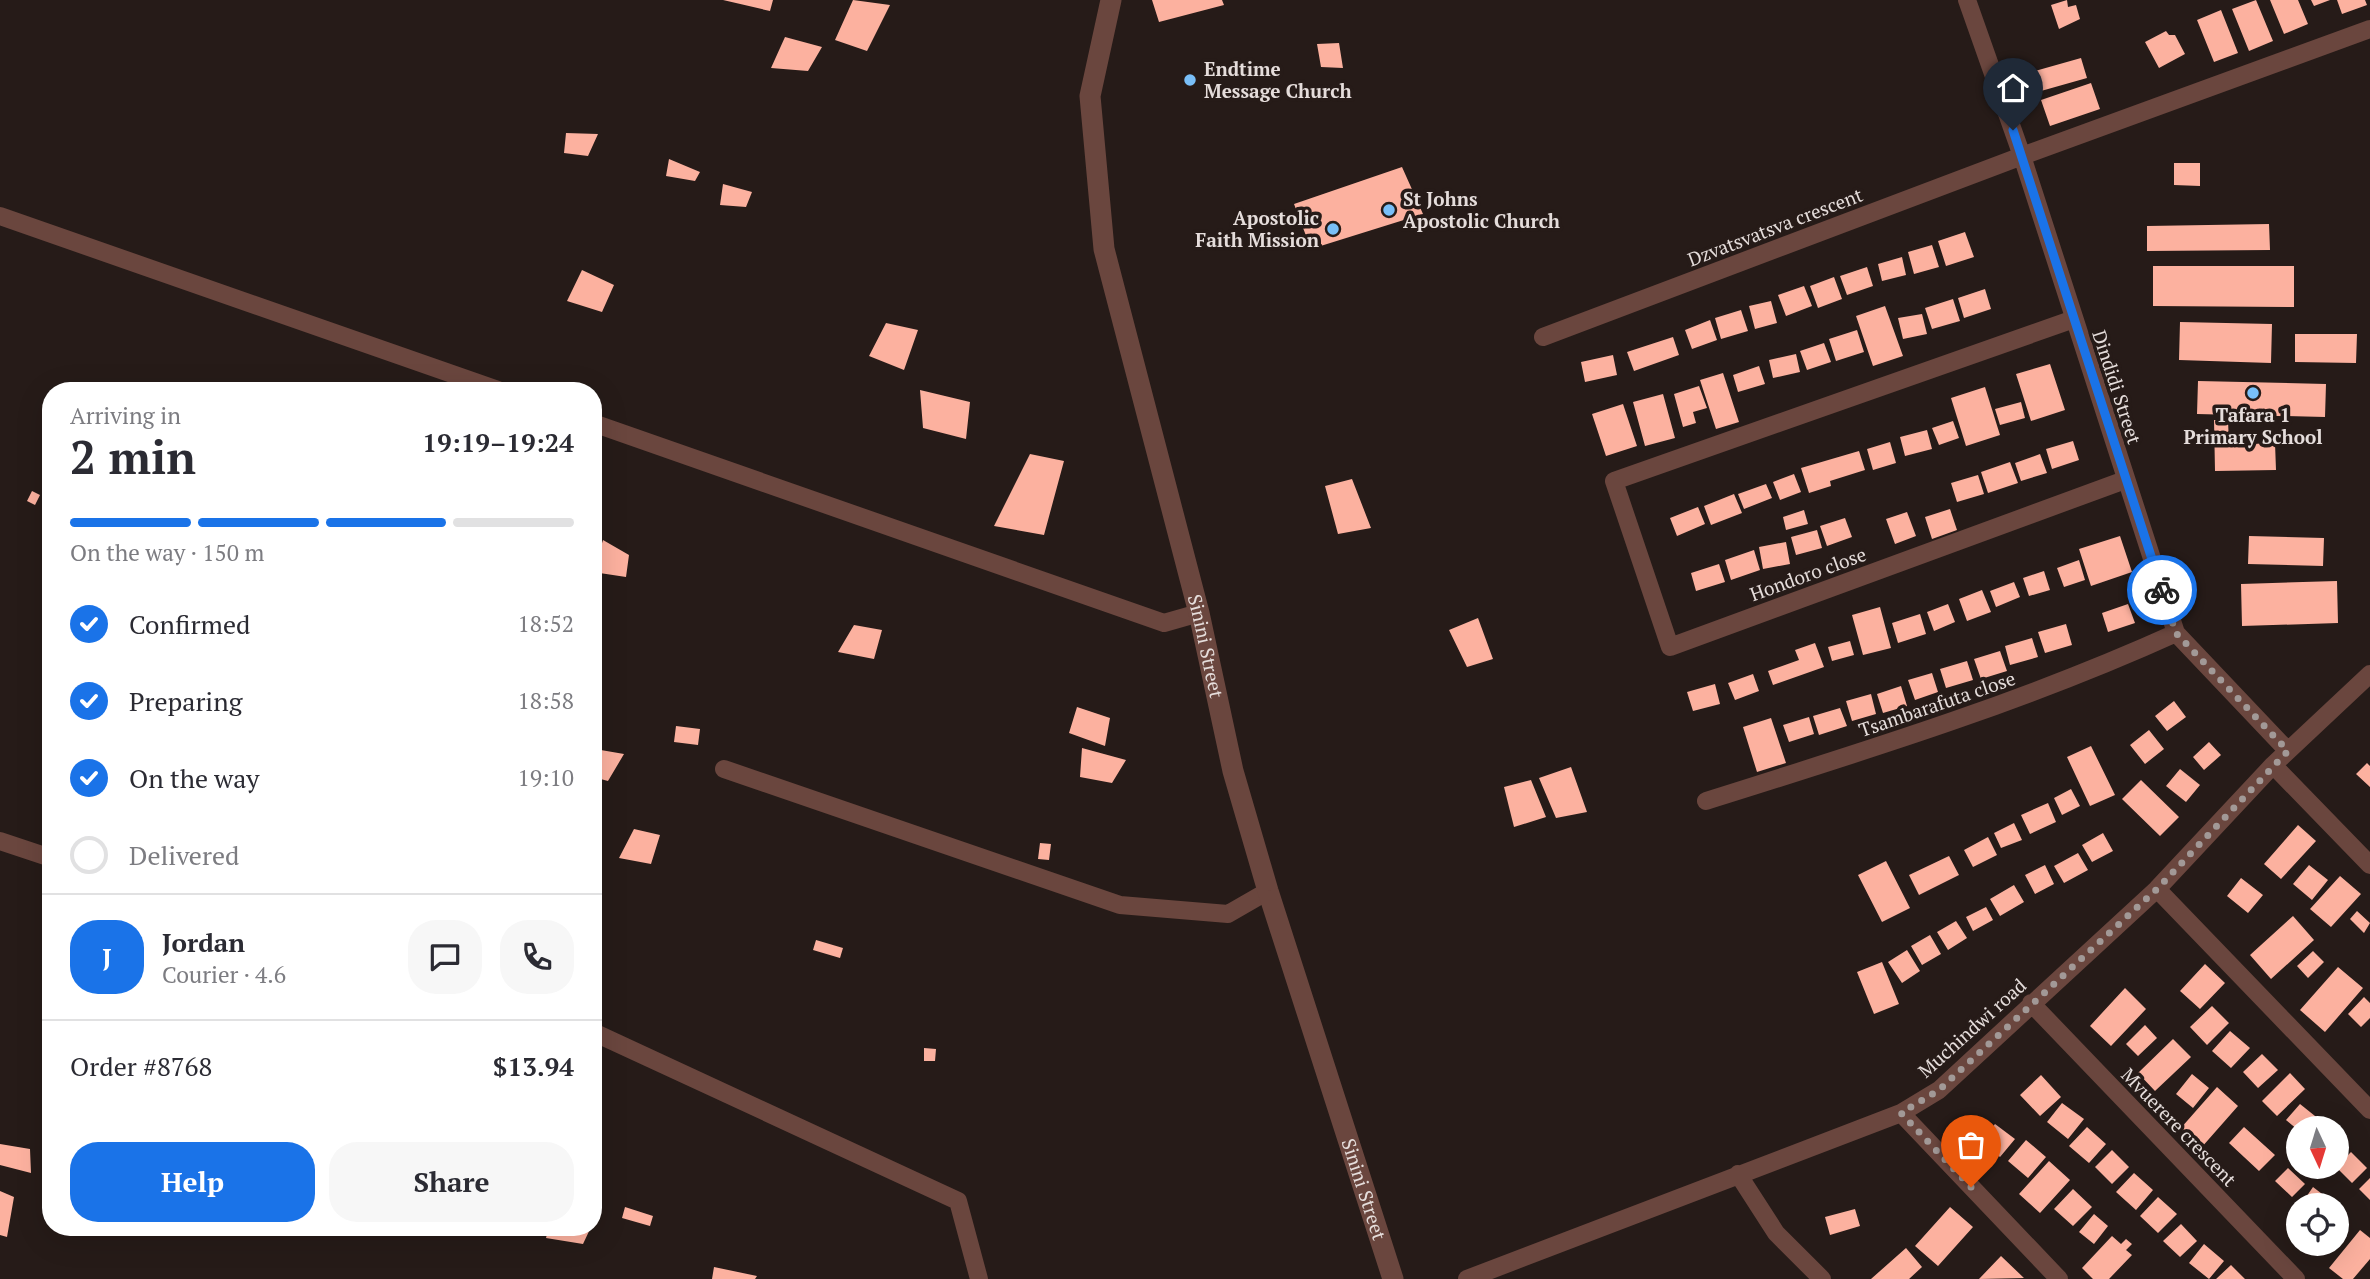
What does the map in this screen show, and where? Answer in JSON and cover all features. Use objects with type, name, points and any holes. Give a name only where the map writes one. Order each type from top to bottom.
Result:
[{"type":"street","name":"Sinini Street","points":[[1111,0],[1090,96],[1104,249],[1199,613],[1233,771],[1268,891],[1393,1279]]},
{"type":"street","name":"Dindidi Street","points":[[1967,0],[2022,156],[2124,480],[2176,633],[2288,751]]},
{"type":"street","name":"Dzvatsvatsva crescent","points":[[1543,337],[2022,156],[2370,29]]},
{"type":"street","points":[[0,216],[475,382]]},
{"type":"street","name":"Hondoro close","points":[[2074,319],[1614,481],[1670,647],[2124,480]]},
{"type":"street","points":[[602,426],[1164,623],[1199,613]]},
{"type":"street","name":"Tsambarafuta close","points":[[1706,801],[1959,721],[2103,666],[2176,633]]},
{"type":"street","name":"Muchindwi road","points":[[1467,1279],[1901,1113],[1939,1090],[2157,889],[2273,765],[2370,674]]},
{"type":"street","points":[[2273,765],[2370,865]]},
{"type":"street","points":[[723,769],[1120,905],[1228,914],[1268,891]]},
{"type":"street","points":[[0,841],[42,855]]},
{"type":"street","points":[[2157,889],[2370,1110]]},
{"type":"street","name":"Mvuerere crescent","points":[[2031,1003],[2296,1279]]},
{"type":"street","points":[[602,1036],[958,1201],[979,1279]]},
{"type":"street","points":[[1901,1113],[2059,1279]]},
{"type":"street","points":[[1738,1174],[1776,1233],[1822,1279]]},
{"type":"building","points":[[723,0],[773,0],[770,11]]},
{"type":"building","points":[[853,0],[890,5],[867,51],[835,40]]},
{"type":"building","points":[[1152,0],[1222,0],[1224,5],[1159,22]]},
{"type":"building","points":[[2067,0],[2068,7],[2076,5],[2080,19],[2059,29],[2051,5]]},
{"type":"building","points":[[2256,0],[2273,41],[2249,51],[2232,9]]},
{"type":"building","points":[[2270,0],[2298,0],[2308,24],[2284,34]]},
{"type":"building","points":[[2311,0],[2330,0],[2314,6]]},
{"type":"building","points":[[2337,0],[2365,0],[2367,5],[2342,14]]},
{"type":"building","points":[[2221,10],[2238,53],[2214,62],[2197,20]]},
{"type":"building","points":[[2166,31],[2169,35],[2175,35],[2185,54],[2159,68],[2145,42]]},
{"type":"building","points":[[785,37],[822,47],[808,71],[771,68]]},
{"type":"building","points":[[1339,43],[1343,68],[1321,67],[1317,44]]},
{"type":"building","points":[[2081,58],[2087,78],[2041,91],[2035,71]]},
{"type":"building","points":[[2091,83],[2100,109],[2050,126],[2041,100]]},
{"type":"building","points":[[566,133],[598,134],[588,156],[564,153]]},
{"type":"building","points":[[669,159],[700,172],[695,181],[666,176]]},
{"type":"building","points":[[2174,163],[2200,163],[2200,186],[2174,185]]},
{"type":"building","points":[[1402,167],[1423,214],[1311,249],[1294,204]]},
{"type":"building","points":[[723,184],[752,192],[746,207],[720,205]]},
{"type":"building","points":[[2269,224],[2270,250],[2147,251],[2147,226]]},
{"type":"building","points":[[1965,232],[1974,257],[1946,266],[1938,241]]},
{"type":"building","points":[[1932,245],[1939,267],[1914,274],[1908,252]]},
{"type":"building","points":[[1902,257],[1906,275],[1882,281],[1878,264]]},
{"type":"building","points":[[2153,266],[2294,266],[2294,307],[2153,306]]},
{"type":"building","points":[[1867,267],[1873,286],[1847,295],[1840,276]]},
{"type":"building","points":[[582,270],[614,285],[602,312],[567,301]]},
{"type":"building","points":[[1834,277],[1842,299],[1818,308],[1810,286]]},
{"type":"building","points":[[1804,286],[1812,306],[1786,316],[1778,295]]},
{"type":"building","points":[[1985,289],[1991,309],[1964,318],[1958,298]]},
{"type":"building","points":[[1953,299],[1960,321],[1932,329],[1925,308]]},
{"type":"building","points":[[1771,301],[1777,323],[1755,329],[1749,306]]},
{"type":"building","points":[[1885,306],[1903,356],[1873,366],[1856,316]]},
{"type":"building","points":[[1741,310],[1748,331],[1721,339],[1715,318]]},
{"type":"building","points":[[1922,314],[1927,334],[1903,339],[1898,318]]},
{"type":"building","points":[[1710,320],[1717,340],[1692,349],[1685,330]]},
{"type":"building","points":[[2180,322],[2272,324],[2271,363],[2179,360]]},
{"type":"building","points":[[886,323],[918,330],[904,370],[869,356]]},
{"type":"building","points":[[1857,330],[1864,352],[1836,361],[1829,339]]},
{"type":"building","points":[[2295,334],[2357,334],[2356,363],[2295,362]]},
{"type":"building","points":[[1673,337],[1679,355],[1634,371],[1627,352]]},
{"type":"building","points":[[1824,343],[1831,362],[1807,370],[1800,351]]},
{"type":"building","points":[[1796,354],[1800,372],[1773,378],[1769,360]]},
{"type":"building","points":[[1613,355],[1617,375],[1585,382],[1581,362]]},
{"type":"building","points":[[2050,364],[2065,410],[2031,421],[2016,374]]},
{"type":"building","points":[[1759,366],[1765,384],[1738,392],[1733,375]]},
{"type":"building","points":[[1723,373],[1739,422],[1716,429],[1700,380]]},
{"type":"building","points":[[2198,381],[2326,384],[2325,417],[2197,414]]},
{"type":"building","points":[[1699,386],[1707,408],[1693,412],[1696,423],[1683,427],[1674,394]]},
{"type":"building","points":[[1985,387],[2000,435],[1966,446],[1951,398]]},
{"type":"building","points":[[920,390],[970,402],[966,439],[923,428]]},
{"type":"building","points":[[1663,394],[1675,438],[1645,446],[1633,402]]},
{"type":"building","points":[[2021,402],[2025,418],[2000,425],[1995,409]]},
{"type":"building","points":[[1623,404],[1637,446],[1606,456],[1592,414]]},
{"type":"building","points":[[2214,420],[2228,420],[2229,445],[2275,443],[2276,470],[2215,471]]},
{"type":"building","points":[[1953,421],[1959,438],[1939,445],[1932,428]]},
{"type":"building","points":[[1927,430],[1932,449],[1905,456],[1900,437]]},
{"type":"building","points":[[2073,441],[2079,460],[2052,469],[2046,449]]},
{"type":"building","points":[[1890,442],[1896,463],[1873,470],[1867,449]]},
{"type":"building","points":[[1859,451],[1865,470],[1830,481],[1831,486],[1809,493],[1801,468]]},
{"type":"building","points":[[1030,454],[1064,461],[1044,535],[994,526]]},
{"type":"building","points":[[2040,454],[2047,473],[2021,481],[2015,463]]},
{"type":"building","points":[[2010,462],[2018,483],[1988,493],[1981,472]]},
{"type":"building","points":[[1794,474],[1801,492],[1780,500],[1773,482]]},
{"type":"building","points":[[1978,475],[1984,494],[1957,502],[1951,483]]},
{"type":"building","points":[[1352,479],[1371,528],[1338,534],[1325,486]]},
{"type":"building","points":[[1766,484],[1772,498],[1744,509],[1738,494]]},
{"type":"building","points":[[32,491],[40,495],[35,505],[27,501]]},
{"type":"building","points":[[1734,494],[1742,513],[1711,525],[1704,506]]},
{"type":"building","points":[[1698,507],[1705,524],[1677,536],[1670,518]]},
{"type":"building","points":[[1950,509],[1957,530],[1932,539],[1925,517]]},
{"type":"building","points":[[1804,510],[1808,524],[1786,530],[1783,517]]},
{"type":"building","points":[[1907,512],[1916,536],[1895,544],[1886,519]]},
{"type":"building","points":[[1845,518],[1852,537],[1827,546],[1820,526]]},
{"type":"building","points":[[1817,530],[1822,548],[1796,555],[1791,537]]},
{"type":"building","points":[[2120,536],[2132,572],[2091,586],[2079,549]]},
{"type":"building","points":[[2249,536],[2324,538],[2323,566],[2248,564]]},
{"type":"building","points":[[603,540],[629,555],[626,577],[602,573]]},
{"type":"building","points":[[1786,542],[1790,564],[1763,569],[1759,547]]},
{"type":"building","points":[[1754,550],[1760,570],[1731,580],[1725,560]]},
{"type":"building","points":[[2079,560],[2085,580],[2064,587],[2057,568]]},
{"type":"building","points":[[1719,564],[1725,582],[1696,591],[1691,573]]},
{"type":"building","points":[[2044,571],[2050,590],[2029,596],[2023,578]]},
{"type":"building","points":[[2337,581],[2338,623],[2242,626],[2241,584]]},
{"type":"building","points":[[2014,582],[2020,597],[1996,607],[1990,591]]},
{"type":"building","points":[[1982,590],[1991,612],[1967,621],[1959,599]]},
{"type":"building","points":[[1948,604],[1955,622],[1934,631],[1927,612]]},
{"type":"building","points":[[2128,604],[2135,623],[2108,632],[2102,613]]},
{"type":"building","points":[[1880,607],[1891,648],[1863,655],[1852,615]]},
{"type":"building","points":[[1920,614],[1926,634],[1898,643],[1892,623]]},
{"type":"building","points":[[1478,618],[1493,659],[1467,667],[1449,630]]},
{"type":"building","points":[[2066,624],[2072,645],[2045,653],[2038,632]]},
{"type":"building","points":[[854,625],[882,630],[874,659],[838,652]]},
{"type":"building","points":[[2032,638],[2038,657],[2010,665],[2005,646]]},
{"type":"building","points":[[1850,641],[1854,655],[1832,661],[1828,647]]},
{"type":"building","points":[[1815,643],[1824,667],[1773,685],[1768,671],[1799,660],[1795,650]]},
{"type":"building","points":[[2000,651],[2007,671],[1981,679],[1974,659]]},
{"type":"building","points":[[1967,661],[1973,680],[1946,688],[1940,669]]},
{"type":"building","points":[[1932,673],[1938,692],[1915,700],[1908,680]]},
{"type":"building","points":[[1753,674],[1759,691],[1735,700],[1728,683]]},
{"type":"building","points":[[1715,684],[1720,704],[1693,711],[1687,692]]},
{"type":"building","points":[[1901,686],[1907,706],[1883,713],[1877,694]]},
{"type":"building","points":[[1871,694],[1876,714],[1852,721],[1846,701]]},
{"type":"building","points":[[2174,701],[2186,717],[2167,731],[2155,716]]},
{"type":"building","points":[[1077,707],[1110,718],[1105,746],[1069,733]]},
{"type":"building","points":[[1840,708],[1847,726],[1819,735],[1813,716]]},
{"type":"building","points":[[1809,717],[1814,734],[1789,742],[1783,725]]},
{"type":"building","points":[[1771,718],[1786,763],[1757,772],[1743,727]]},
{"type":"building","points":[[676,726],[700,729],[698,745],[674,742]]},
{"type":"building","points":[[2149,730],[2164,749],[2145,764],[2130,745]]},
{"type":"building","points":[[2209,742],[2221,755],[2204,770],[2193,757]]},
{"type":"building","points":[[2091,746],[2115,795],[2090,806],[2067,757]]},
{"type":"building","points":[[1082,748],[1126,760],[1112,783],[1080,777]]},
{"type":"building","points":[[602,750],[624,754],[608,781],[602,779]]},
{"type":"building","points":[[2367,763],[2370,766],[2370,787],[2356,774]]},
{"type":"building","points":[[1571,767],[1587,812],[1556,818],[1539,778]]},
{"type":"building","points":[[2180,769],[2200,785],[2186,802],[2166,786]]},
{"type":"building","points":[[1531,780],[1546,817],[1514,827],[1504,787]]},
{"type":"building","points":[[2141,780],[2179,817],[2160,836],[2122,799]]},
{"type":"building","points":[[2071,789],[2080,806],[2062,815],[2054,798]]},
{"type":"building","points":[[2048,803],[2056,822],[2030,834],[2021,815]]},
{"type":"building","points":[[2014,823],[2022,840],[2001,848],[1994,833]]},
{"type":"building","points":[[2298,825],[2316,841],[2281,879],[2264,864]]},
{"type":"building","points":[[634,829],[660,835],[651,864],[619,858]]},
{"type":"building","points":[[2103,833],[2113,851],[2092,862],[2082,845]]},
{"type":"building","points":[[1988,837],[1997,855],[1973,867],[1964,850]]},
{"type":"building","points":[[1040,843],[1051,844],[1049,860],[1038,859]]},
{"type":"building","points":[[2078,853],[2088,870],[2064,883],[2054,866]]},
{"type":"building","points":[[1949,856],[1959,875],[1919,895],[1909,875]]},
{"type":"building","points":[[1886,861],[1910,908],[1882,922],[1858,875]]},
{"type":"building","points":[[2045,865],[2054,884],[2035,894],[2025,875]]},
{"type":"building","points":[[2309,865],[2328,880],[2312,900],[2293,884]]},
{"type":"building","points":[[2340,876],[2361,894],[2331,927],[2310,909]]},
{"type":"building","points":[[2241,878],[2263,895],[2248,913],[2227,896]]},
{"type":"building","points":[[2014,885],[2024,902],[2000,916],[1990,899]]},
{"type":"building","points":[[1986,907],[1993,920],[1973,931],[1966,917]]},
{"type":"building","points":[[2357,911],[2370,923],[2364,933],[2350,919]]},
{"type":"building","points":[[2293,916],[2314,940],[2271,979],[2250,955]]},
{"type":"building","points":[[1956,921],[1967,938],[1948,950],[1937,932]]},
{"type":"building","points":[[1930,935],[1941,954],[1922,965],[1911,946]]},
{"type":"building","points":[[816,940],[843,948],[840,958],[813,950]]},
{"type":"building","points":[[1907,950],[1920,971],[1902,983],[1888,962]]},
{"type":"building","points":[[2313,951],[2324,962],[2308,978],[2297,966]]},
{"type":"building","points":[[1882,962],[1899,1004],[1874,1014],[1857,972]]},
{"type":"building","points":[[2205,964],[2225,983],[2200,1009],[2180,991]]},
{"type":"building","points":[[2338,967],[2363,988],[2325,1032],[2300,1010]]},
{"type":"building","points":[[2125,988],[2146,1009],[2111,1046],[2090,1026]]},
{"type":"building","points":[[2364,997],[2370,1003],[2370,1018],[2361,1027],[2348,1014]]},
{"type":"building","points":[[2212,1006],[2229,1023],[2207,1045],[2190,1027]]},
{"type":"building","points":[[2145,1025],[2157,1038],[2138,1056],[2126,1044]]},
{"type":"building","points":[[2230,1031],[2250,1048],[2231,1068],[2212,1051]]},
{"type":"building","points":[[2173,1039],[2191,1057],[2155,1091],[2138,1073]]},
{"type":"building","points":[[924,1048],[936,1049],[935,1061],[924,1061]]},
{"type":"building","points":[[2262,1054],[2278,1070],[2258,1088],[2243,1072]]},
{"type":"building","points":[[2290,1073],[2305,1089],[2277,1116],[2262,1101]]},
{"type":"building","points":[[2192,1074],[2209,1088],[2193,1108],[2176,1094]]},
{"type":"building","points":[[2041,1075],[2061,1097],[2040,1116],[2020,1095]]},
{"type":"building","points":[[2217,1087],[2238,1106],[2201,1148],[2180,1129]]},
{"type":"building","points":[[2062,1103],[2084,1119],[2068,1139],[2047,1122]]},
{"type":"building","points":[[2300,1104],[2315,1116],[2290,1116]]},
{"type":"building","points":[[1995,1124],[2015,1139],[2000,1157],[1981,1141]]},
{"type":"building","points":[[2087,1127],[2106,1144],[2089,1163],[2069,1146]]},
{"type":"building","points":[[2244,1127],[2275,1155],[2259,1171],[2229,1143]]},
{"type":"building","points":[[2026,1140],[2046,1157],[2028,1178],[2008,1161]]},
{"type":"building","points":[[0,1144],[30,1149],[31,1173],[0,1165]]},
{"type":"building","points":[[2112,1150],[2129,1167],[2112,1184],[2095,1167]]},
{"type":"building","points":[[2351,1152],[2367,1168],[2352,1183],[2348,1179]]},
{"type":"building","points":[[2049,1161],[2070,1180],[2040,1213],[2019,1194]]},
{"type":"building","points":[[2286,1170],[2286,1180],[2301,1180],[2305,1184],[2296,1193],[2288,1193],[2275,1181]]},
{"type":"building","points":[[2134,1173],[2153,1190],[2136,1210],[2116,1192]]},
{"type":"building","points":[[2370,1178],[2370,1200],[2359,1189]]},
{"type":"building","points":[[2313,1187],[2321,1193],[2309,1193]]},
{"type":"building","points":[[2073,1189],[2092,1207],[2073,1226],[2054,1209]]},
{"type":"building","points":[[0,1191],[14,1197],[7,1237],[0,1235]]},
{"type":"building","points":[[2158,1197],[2177,1214],[2158,1233],[2140,1216]]},
{"type":"building","points":[[625,1207],[653,1216],[650,1226],[622,1218]]},
{"type":"building","points":[[1950,1207],[1973,1227],[1938,1266],[1915,1246]]},
{"type":"building","points":[[1855,1209],[1860,1226],[1830,1235],[1825,1217]]},
{"type":"building","points":[[2094,1214],[2108,1226],[2094,1244],[2079,1232]]},
{"type":"building","points":[[2181,1224],[2197,1241],[2180,1257],[2163,1241]]},
{"type":"building","points":[[2360,1230],[2370,1238],[2370,1259],[2353,1279],[2343,1279],[2329,1268],[2339,1256],[2349,1256],[2349,1243]]},
{"type":"building","points":[[547,1236],[587,1236],[583,1244]]},
{"type":"building","points":[[2112,1236],[2121,1244],[2126,1239],[2132,1244],[2126,1250],[2132,1255],[2109,1279],[2093,1279],[2082,1268]]},
{"type":"building","points":[[2204,1244],[2224,1261],[2209,1279],[2189,1263]]},
{"type":"building","points":[[1906,1248],[1922,1267],[1909,1279],[1871,1279]]},
{"type":"building","points":[[2001,1256],[2024,1278],[1979,1279]]},
{"type":"building","points":[[2231,1265],[2245,1279],[2216,1279]]},
{"type":"building","points":[[714,1267],[757,1276],[755,1279],[712,1279]]},
{"type":"way so far","points":[[1971,1187],[1901,1113],[1939,1090],[2157,889],[2288,751],[2176,633],[2162,590]]},
{"type":"place","name":"Endtime Message Church","points":[[1190,80]]},
{"type":"place","name":"St Johns Apostolic Church","points":[[1389,210]]},
{"type":"place","name":"Apostolic Faith Mission","points":[[1333,229]]},
{"type":"place","name":"Tafara 1 Primary School","points":[[2253,393]]},
{"type":"route","points":[[2013,130],[2124,480],[2162,590]]}]
